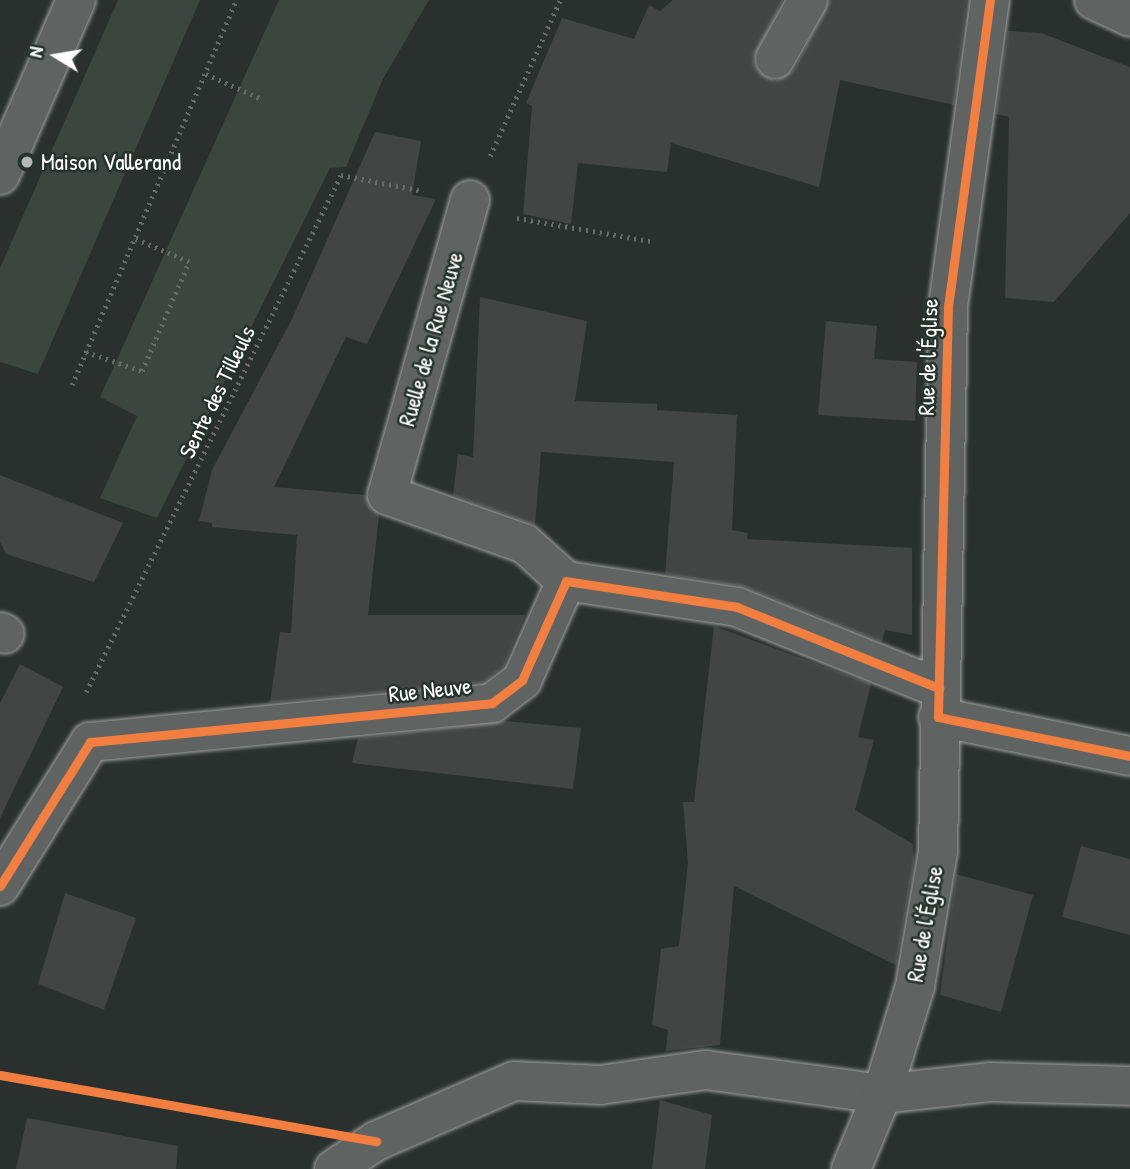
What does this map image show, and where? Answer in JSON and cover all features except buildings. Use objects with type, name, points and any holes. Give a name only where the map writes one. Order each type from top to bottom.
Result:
[{"type":"street","points":[[0,174],[76,0]]},
{"type":"street","points":[[775,60],[808,0]]},
{"type":"street","name":"Rue de l'Église","points":[[851,1169],[882,1094],[915,986],[938,852],[938,702],[948,306],[990,0]]},
{"type":"street","points":[[1094,0],[1130,17]]},
{"type":"street","name":"Ruelle de la Rue Neuve","points":[[469,205],[387,495],[525,544],[566,580]]},
{"type":"street","points":[[566,580],[737,607],[938,702],[1130,756]]},
{"type":"street","name":"Rue Neuve","points":[[90,742],[492,703],[522,681],[566,580]]},
{"type":"street","points":[[0,886],[90,742]]},
{"type":"street","points":[[334,1169],[376,1141],[514,1081],[600,1085],[706,1070],[882,1094],[991,1082],[1130,1086]]},
{"type":"path","points":[[72,386],[236,0]]},
{"type":"path","points":[[560,0],[469,205],[650,241]]},
{"type":"path","points":[[206,74],[262,99]]},
{"type":"path","points":[[86,352],[142,371],[189,262],[135,239]]},
{"type":"path","points":[[0,1075],[376,1141]]},
{"type":"shaded area","points":[[118,0],[200,0],[38,374],[0,362],[0,268]]},
{"type":"shaded area","points":[[279,0],[429,0],[383,79],[346,167],[330,168],[157,518],[100,498],[137,416],[100,397]]},
{"type":"cycle path","points":[[990,0],[948,306],[938,717],[1130,756]]},
{"type":"cycle path","points":[[0,886],[90,742],[492,703],[522,680],[566,581],[737,607],[939,688]]},
{"type":"cycle path","points":[[0,1075],[376,1141]]},
{"type":"place","name":"Maison Vallerand","points":[[27,162]]}]
